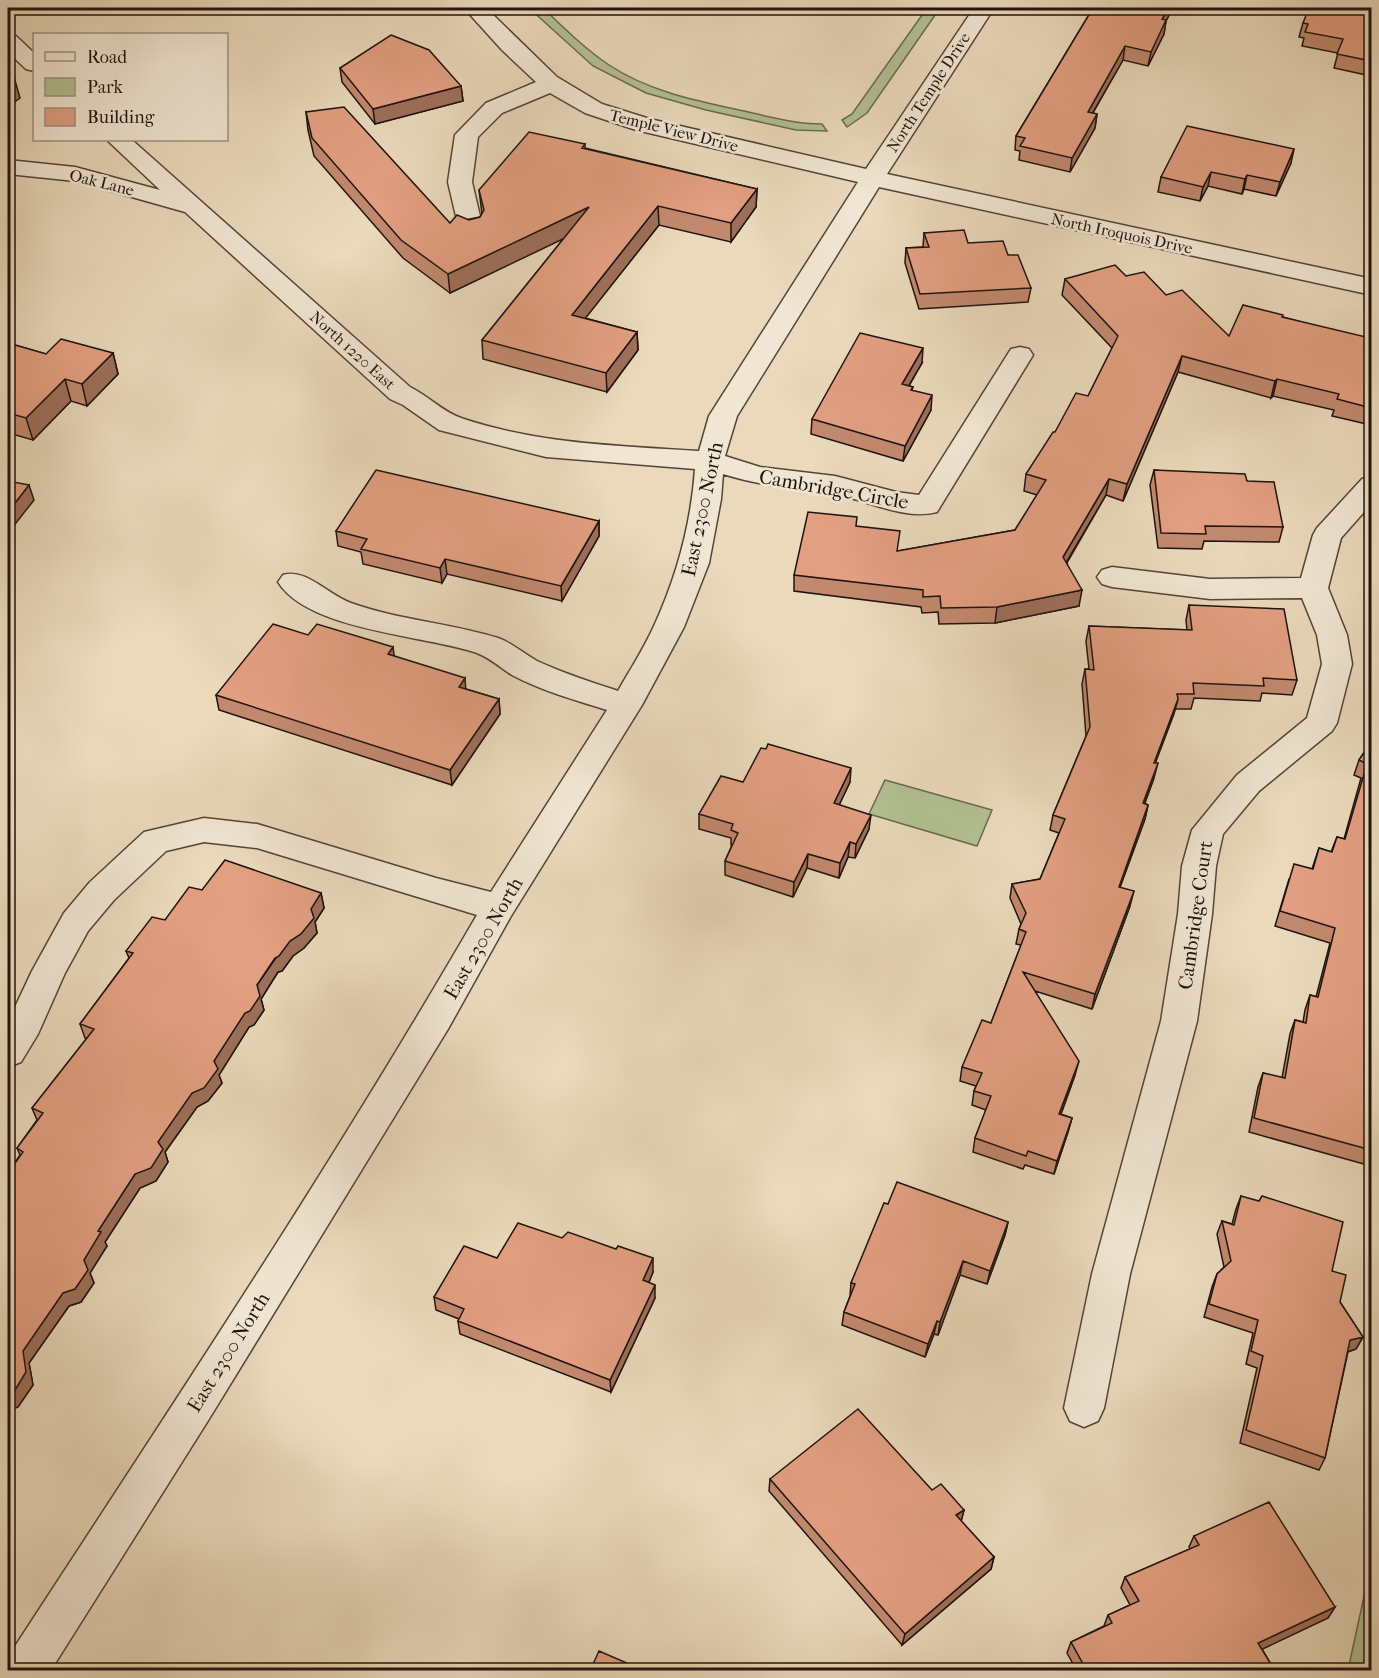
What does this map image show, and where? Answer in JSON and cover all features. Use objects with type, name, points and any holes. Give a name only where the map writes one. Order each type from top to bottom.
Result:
[{"type":"street","name":"Temple View Drive","points":[[474,8],[552,84],[579,102],[644,125],[873,177]]},
{"type":"street","name":"North Temple Drive","points":[[873,177],[984,8]]},
{"type":"street","points":[[8,41],[33,63]]},
{"type":"street","points":[[471,229],[460,182],[467,135],[494,108],[552,84]]},
{"type":"street","name":"North 1220 East","points":[[119,141],[400,393],[413,399],[449,424],[546,448],[710,461]]},
{"type":"street","name":"Oak Lane","points":[[8,167],[83,175],[195,209]]},
{"type":"street","name":"North Iroquois Drive","points":[[873,177],[1371,287]]},
{"type":"street","name":"East 2300 North","points":[[26,1671],[208,1386],[429,1030],[499,907],[626,705],[669,627],[694,563],[707,499],[710,461],[723,416],[873,177]]},
{"type":"street","name":"Cambridge Circle","points":[[710,461],[758,476],[835,484],[896,501],[927,505],[1020,355]]},
{"type":"street","points":[[1112,577],[1210,589],[1313,588],[1327,535],[1371,485]]},
{"type":"street","points":[[293,582],[324,604],[347,613],[427,632],[459,637],[491,647],[523,667],[553,681],[626,705]]},
{"type":"street","name":"Cambridge Court","points":[[1084,1408],[1111,1274],[1179,1021],[1195,914],[1199,866],[1208,830],[1248,783],[1321,723],[1337,664],[1332,635],[1313,588]]},
{"type":"street","points":[[8,1052],[25,1024],[49,971],[76,922],[102,891],[156,841],[204,830],[257,836],[436,891],[499,907]]},
{"type":"green space","points":[[529,8],[543,8],[600,59],[641,82],[709,103],[783,120],[822,124],[827,131],[796,130],[706,110],[646,93],[593,66]]},
{"type":"green space","points":[[927,8],[940,8],[867,113],[847,127],[842,120],[852,114]]},
{"type":"green space","points":[[885,780],[992,810],[977,846],[869,814]]},
{"type":"green space","points":[[1371,1564],[1371,1670],[1348,1670]]},
{"type":"building","points":[[1093,8],[1169,8],[1162,19],[1166,20],[1151,52],[1125,46],[1088,112],[1097,114],[1072,158],[1020,146],[1025,138],[1016,136]]},
{"type":"building","points":[[1309,8],[1371,8],[1371,61],[1337,54],[1343,39],[1305,32],[1308,24],[1303,23]]},
{"type":"building","points":[[391,35],[429,50],[461,86],[373,109],[340,68]]},
{"type":"building","points":[[344,107],[450,223],[457,215],[469,220],[480,217],[484,210],[479,190],[529,132],[585,144],[582,148],[757,189],[731,223],[658,206],[572,315],[637,332],[606,373],[482,340],[589,207],[448,274],[401,240],[312,138],[306,112]]},
{"type":"building","points":[[1187,126],[1294,149],[1280,182],[1247,175],[1245,179],[1211,172],[1203,187],[1161,177]]},
{"type":"building","points":[[964,230],[968,243],[1003,241],[1008,255],[1018,255],[1031,288],[920,294],[906,248],[929,247],[924,233]]},
{"type":"building","points":[[1115,265],[1126,276],[1144,272],[1166,295],[1182,290],[1229,336],[1243,305],[1366,337],[1371,341],[1371,408],[1337,399],[1339,394],[1277,379],[1275,381],[1182,356],[1127,484],[1109,479],[1063,557],[1082,590],[997,607],[941,608],[940,596],[923,597],[923,590],[794,575],[808,512],[857,517],[856,526],[900,531],[897,551],[1015,530],[1046,480],[1026,474],[1055,432],[1076,393],[1088,396],[1118,336],[1065,279]]},
{"type":"building","points":[[860,333],[923,348],[902,384],[913,387],[911,390],[932,395],[905,446],[812,419]]},
{"type":"building","points":[[61,339],[113,353],[82,384],[65,379],[26,418],[8,413],[8,343],[46,354]]},
{"type":"building","points":[[376,470],[599,521],[561,586],[445,559],[440,568],[361,549],[367,539],[336,531]]},
{"type":"building","points":[[1154,470],[1245,474],[1247,481],[1274,482],[1283,527],[1205,526],[1206,534],[1161,533]]},
{"type":"building","points":[[8,481],[29,485],[8,512]]},
{"type":"building","points":[[1189,605],[1284,609],[1297,680],[1263,678],[1264,686],[1193,683],[1194,694],[1177,694],[1178,699],[1154,763],[1158,763],[1143,803],[1148,805],[1119,887],[1134,891],[1095,994],[1023,972],[1079,1061],[1059,1114],[1072,1118],[1057,1161],[1028,1151],[1026,1156],[975,1138],[991,1096],[974,1091],[982,1073],[962,1067],[982,1020],[991,1023],[1026,932],[1019,929],[1026,913],[1012,884],[1040,879],[1065,819],[1053,815],[1090,727],[1085,669],[1094,670],[1089,626],[1192,630]]},
{"type":"building","points":[[273,624],[308,635],[317,624],[393,647],[388,654],[465,678],[459,687],[499,699],[450,770],[216,695]]},
{"type":"building","points":[[1371,742],[1371,1150],[1254,1118],[1263,1073],[1285,1078],[1295,1020],[1306,1023],[1310,995],[1318,997],[1335,928],[1280,911],[1294,864],[1313,869],[1319,848],[1332,852],[1337,837],[1345,839],[1367,764],[1359,760]]},
{"type":"building","points":[[768,744],[851,768],[834,803],[871,815],[856,844],[850,842],[840,863],[808,854],[794,882],[725,861],[738,833],[731,830],[733,824],[699,814],[721,776],[743,782],[761,748],[766,749]]},
{"type":"building","points":[[225,860],[321,893],[311,909],[314,918],[301,934],[290,941],[275,958],[257,985],[260,996],[250,1011],[245,1013],[214,1061],[218,1069],[204,1088],[192,1093],[158,1142],[163,1149],[151,1168],[135,1174],[98,1231],[101,1232],[84,1260],[88,1270],[75,1289],[63,1293],[23,1351],[26,1372],[12,1395],[8,1396],[8,1173],[23,1152],[17,1148],[43,1113],[32,1108],[94,1029],[80,1024],[133,953],[126,951],[152,917],[165,920],[189,887],[202,890]]},
{"type":"building","points":[[897,1182],[1008,1222],[990,1271],[963,1261],[940,1322],[937,1321],[928,1344],[844,1312],[855,1284],[851,1283],[884,1203],[888,1204]]},
{"type":"building","points":[[1241,1196],[1259,1201],[1262,1196],[1343,1222],[1332,1271],[1346,1275],[1340,1302],[1363,1337],[1350,1340],[1325,1458],[1246,1430],[1263,1356],[1251,1351],[1258,1320],[1209,1304],[1217,1274],[1231,1261],[1222,1221],[1234,1225]]},
{"type":"building","points":[[518,1223],[562,1238],[568,1232],[616,1249],[618,1246],[653,1258],[643,1280],[655,1285],[610,1380],[458,1321],[464,1309],[434,1297],[464,1246],[497,1258]]},
{"type":"building","points":[[858,1409],[932,1490],[941,1484],[964,1510],[956,1515],[994,1557],[905,1634],[770,1479]]},
{"type":"building","points":[[1269,1502],[1335,1607],[1258,1643],[1275,1671],[1087,1671],[1071,1642],[1112,1623],[1108,1615],[1139,1601],[1125,1577],[1199,1545],[1194,1536]]},
{"type":"building","points":[[599,1651],[645,1671],[590,1671]]}]
